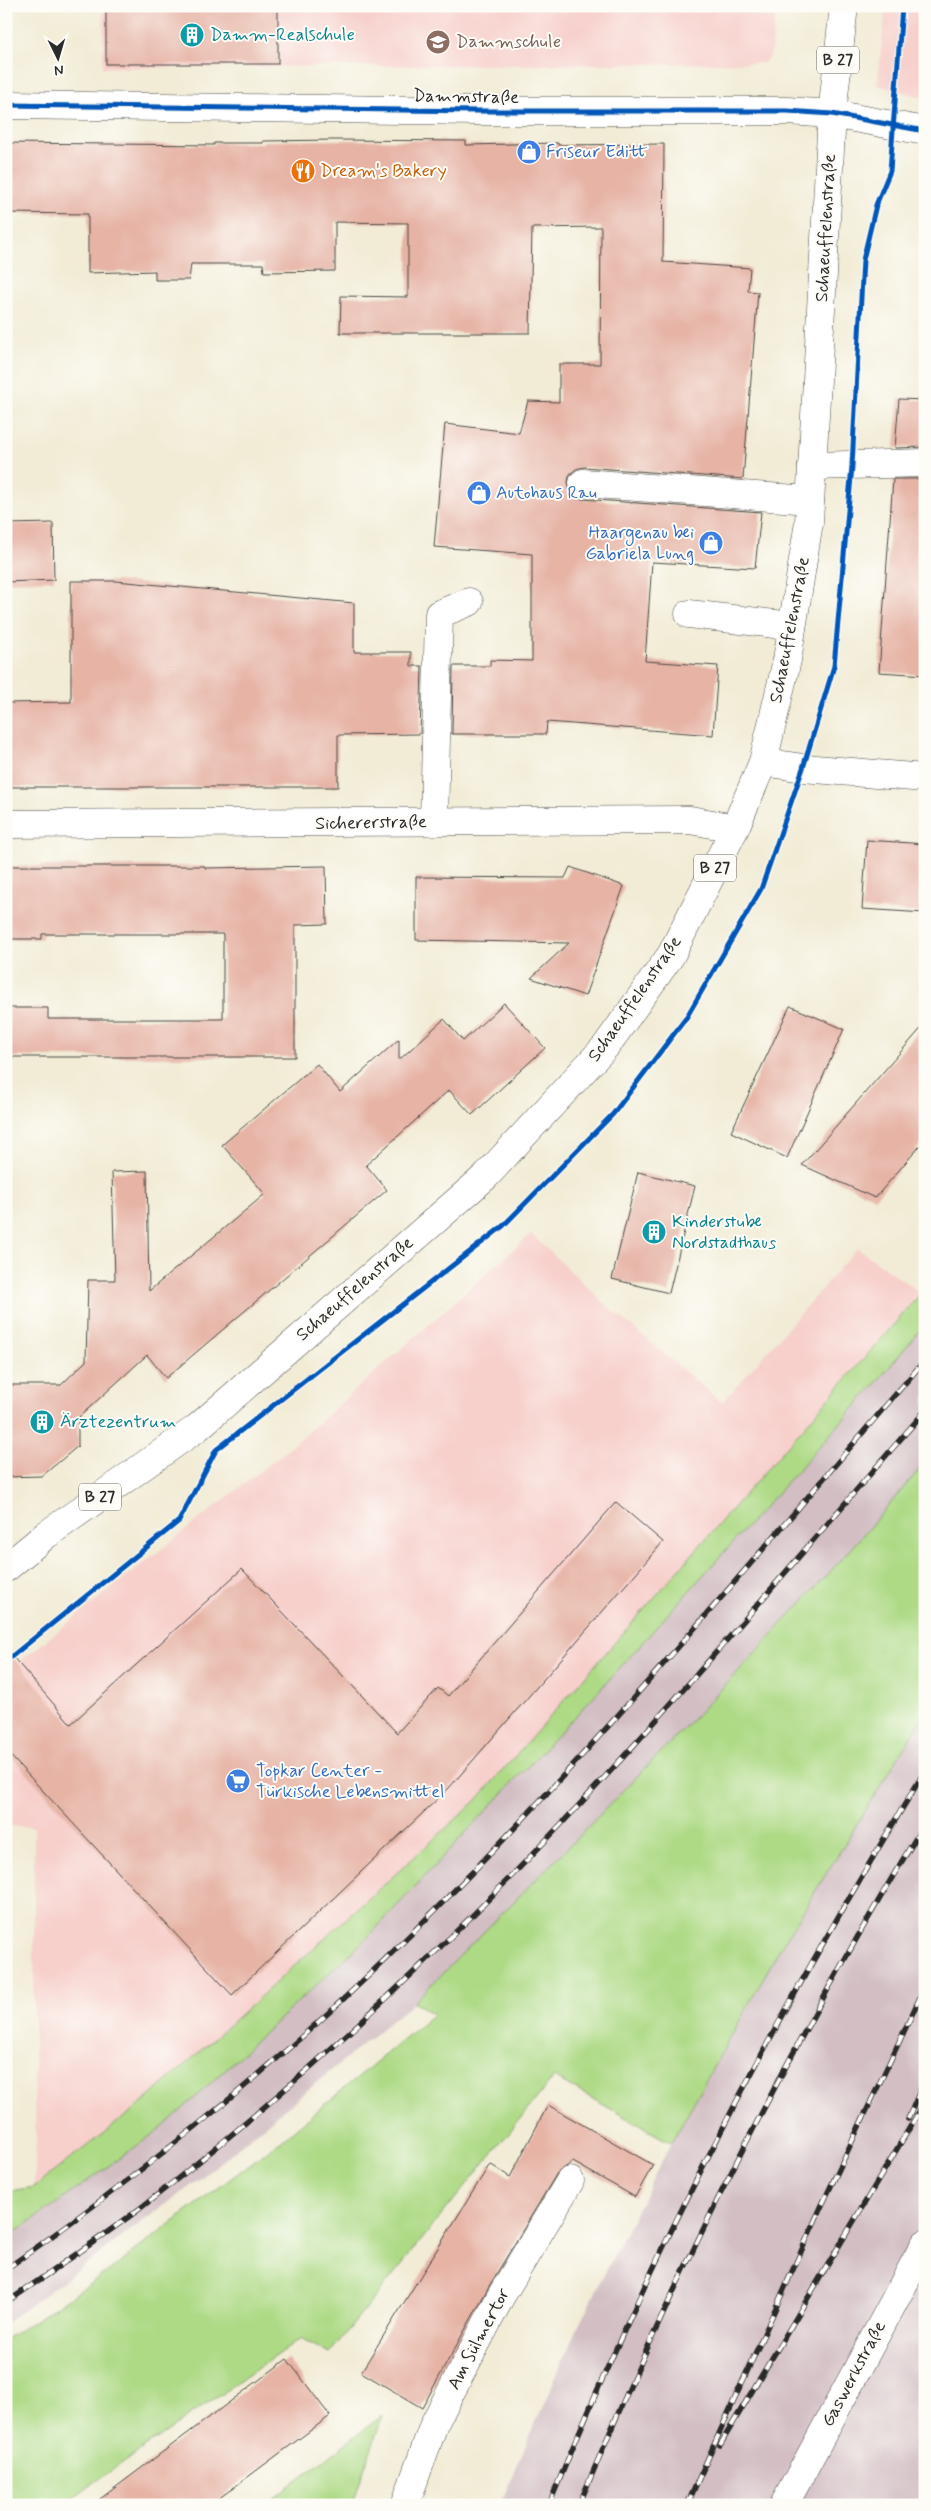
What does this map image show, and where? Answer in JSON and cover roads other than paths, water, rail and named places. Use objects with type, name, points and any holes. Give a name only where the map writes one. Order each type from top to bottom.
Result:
[{"type":"street","name":"Schaeuffelenstraße","points":[[6,1568],[46,1535],[197,1428],[486,1176],[612,1038],[671,955],[735,828],[763,762],[787,660],[809,522],[832,114],[844,6]]},
{"type":"street","name":"Dammstraße","points":[[6,105],[478,111],[787,111],[832,114],[894,123],[925,131]]},
{"type":"street","points":[[812,466],[925,463]]},
{"type":"street","points":[[583,483],[810,500]]},
{"type":"street","points":[[434,822],[438,614],[469,602]]},
{"type":"street","points":[[689,614],[792,626]]},
{"type":"street","points":[[763,762],[803,768],[925,778]]},
{"type":"street","name":"Sichererstraße","points":[[6,824],[690,820],[735,828]]},
{"type":"street","name":"Am Sülmertor","points":[[406,2505],[434,2424],[500,2296],[570,2181]]},
{"type":"street","name":"Gaswerkstraße","points":[[784,2505],[925,2244]]},
{"type":"railway","points":[[6,2269],[140,2171],[226,2102],[351,1992],[428,1918],[575,1763],[646,1684],[925,1360]]},
{"type":"railway","points":[[6,2303],[138,2210],[215,2148],[290,2085],[435,1952],[500,1888],[625,1755],[925,1411]]},
{"type":"railway","points":[[549,2505],[631,2316],[675,2222],[722,2130],[820,1949],[925,1771]]},
{"type":"railway","points":[[579,2505],[656,2330],[696,2243],[739,2157],[829,1988],[925,1823]]},
{"type":"railway","points":[[687,2505],[822,2205],[925,1987]]},
{"type":"railway","points":[[908,2119],[925,2079]]},
{"type":"railway","points":[[720,2445],[925,2102]]},
{"type":"place","name":"Damm-Realschule","points":[[192,35]]},
{"type":"place","name":"Dammschule","points":[[438,42]]},
{"type":"place","name":"Friseur Editt","points":[[529,152]]},
{"type":"place","name":"Dream's Bakery","points":[[303,171]]},
{"type":"place","name":"Autohaus Rau","points":[[479,493]]},
{"type":"place","name":"Haargenau bei Gabriela Lung","points":[[711,543]]},
{"type":"place","name":"Kinderstube Nordstadthaus","points":[[654,1232]]},
{"type":"place","name":"Ärztezentrum","points":[[42,1422]]},
{"type":"place","name":"Topkar Center - Türkische Lebensmittel","points":[[238,1781]]}]
